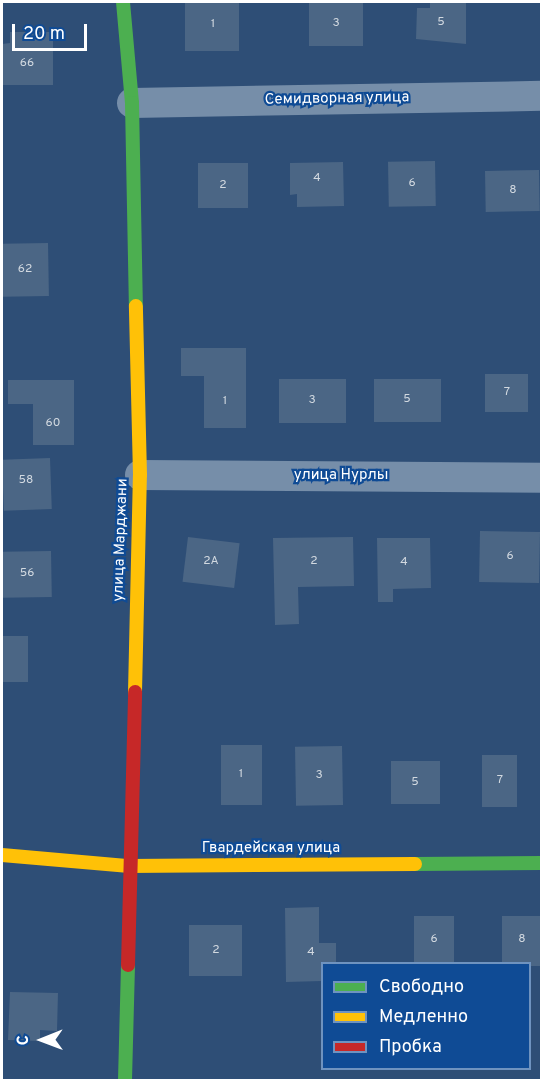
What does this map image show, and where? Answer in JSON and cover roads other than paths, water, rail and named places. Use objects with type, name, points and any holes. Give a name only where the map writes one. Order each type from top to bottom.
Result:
[{"type":"street","name":"улица Марджани","points":[[123,2],[132,103],[140,475],[127,866],[124,1080]]},
{"type":"street","name":"Семидворная улица","points":[[132,103],[542,96]]},
{"type":"street","name":"улица Нурлы","points":[[140,475],[542,478]]},
{"type":"street","name":"Гвардейская улица","points":[[2,855],[127,866],[542,864]]}]
